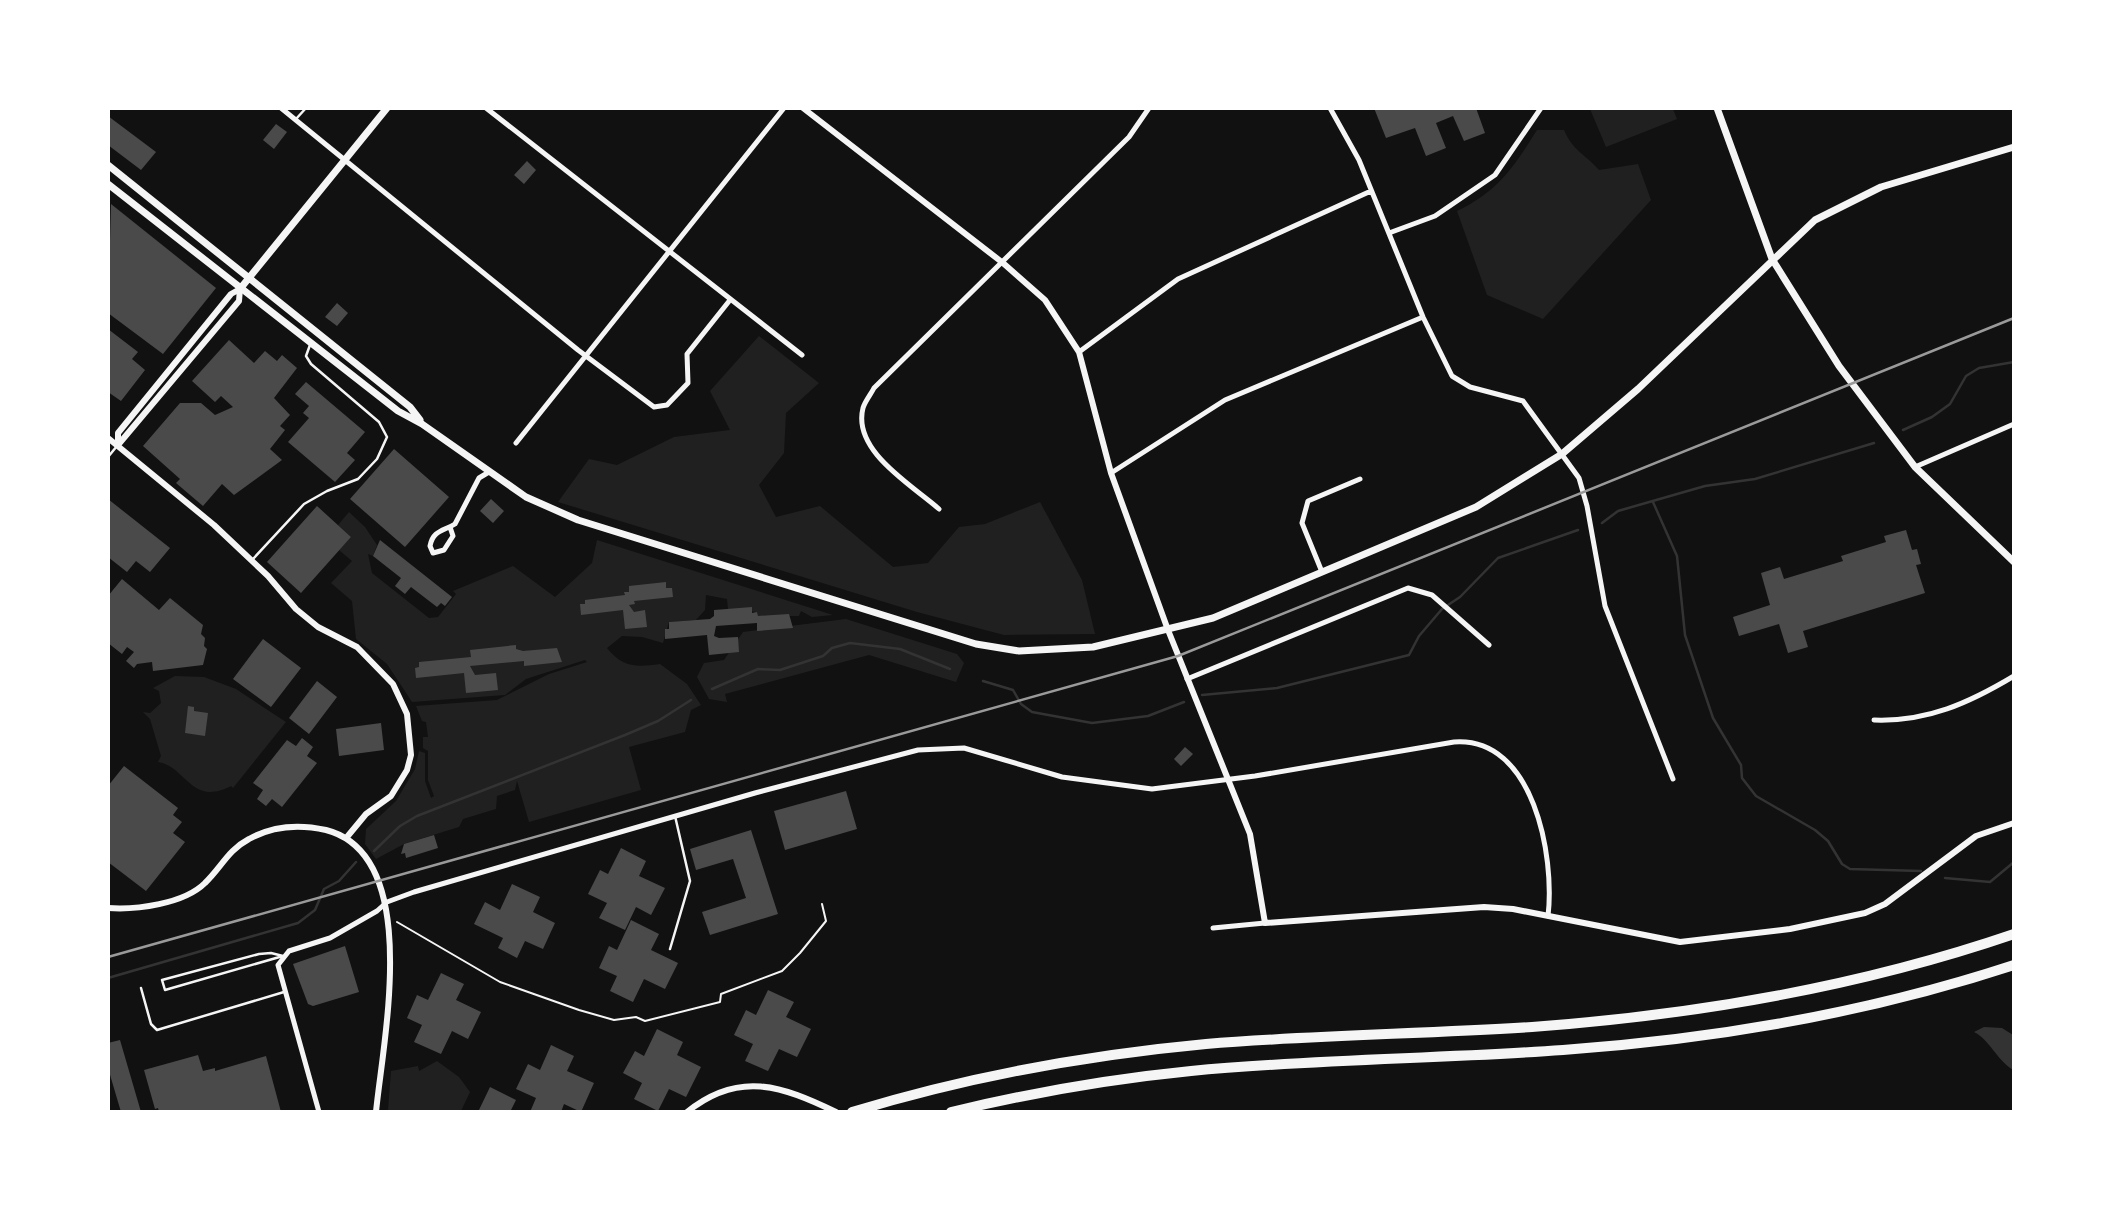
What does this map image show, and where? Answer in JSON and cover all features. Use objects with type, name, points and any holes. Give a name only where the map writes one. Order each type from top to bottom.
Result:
[{"type":"highway","points":[[852,1111],[1022,1070],[1177,1047],[1532,1027],[1714,1006],[1853,980],[2014,934]]},
{"type":"highway","points":[[951,1111],[1061,1089],[1191,1071],[1562,1050],[1703,1035],[1875,1005],[2014,965]]},
{"type":"main road","points":[[240,289],[387,108]]},
{"type":"main road","points":[[1717,108],[1772,259],[1839,366],[1915,467],[2014,562]]},
{"type":"main road","points":[[108,184],[310,345],[398,411],[422,424],[526,497],[578,520],[976,644],[1019,651],[1069,650],[1168,631],[1213,618],[1476,507],[1562,454],[1638,388],[1815,220],[1858,196],[2014,147]]},
{"type":"main road","points":[[108,165],[410,407],[422,424]]},
{"type":"street","points":[[281,108],[588,357],[654,407],[665,407],[689,382],[687,354],[730,300]]},
{"type":"street","points":[[486,108],[802,355]]},
{"type":"street","points":[[516,443],[588,357],[784,108]]},
{"type":"street","points":[[803,108],[1003,263],[1045,300],[1079,352],[1111,474],[1186,679],[1250,834],[1265,923]]},
{"type":"street","points":[[939,509],[872,451],[862,427],[863,407],[874,388],[1129,137],[1149,108]]},
{"type":"street","points":[[1330,108],[1359,160],[1423,317],[1452,376],[1470,387],[1523,401],[1579,478],[1605,606],[1673,779]]},
{"type":"street","points":[[1389,233],[1435,216],[1494,175],[1541,108]]},
{"type":"street","points":[[1079,352],[1178,279],[1371,191]]},
{"type":"street","points":[[118,445],[118,433],[231,294],[240,289]]},
{"type":"street","points":[[1111,474],[1225,400],[1423,317]]},
{"type":"street","points":[[1915,467],[2014,424]]},
{"type":"street","points":[[108,438],[252,560],[304,616],[369,657],[393,684],[407,715],[411,755],[407,770],[391,796],[366,814],[347,837]]},
{"type":"street","points":[[450,527],[453,536],[444,550],[433,553],[430,541],[441,529],[450,527],[464,510],[479,478],[489,472]]},
{"type":"street","points":[[1322,572],[1302,523],[1308,501],[1360,479]]},
{"type":"street","points":[[1186,679],[1408,588],[1432,595],[1489,645]]},
{"type":"street","points":[[1874,720],[1911,718],[1946,711],[2014,676]]},
{"type":"street","points":[[319,1111],[278,965],[283,956],[292,949],[330,938],[377,911],[387,902],[509,863],[881,758],[935,748],[975,750],[1062,777],[1105,785],[1161,789],[1454,742],[1475,743],[1504,758],[1516,772],[1536,814],[1549,868],[1548,916]]},
{"type":"street","points":[[1213,928],[1465,907],[1513,909],[1680,942],[1790,929],[1856,915],[1885,904],[1902,894],[1967,841],[2014,823]]},
{"type":"street","points":[[108,908],[140,906],[197,890],[230,852],[264,831],[294,826],[311,827],[347,837],[370,864],[387,902],[388,981],[376,1111]]},
{"type":"street","points":[[687,1111],[717,1093],[743,1086],[777,1087],[836,1111]]},
{"type":"lane","points":[[296,120],[306,108]]},
{"type":"lane","points":[[252,560],[304,504],[327,491],[358,480],[377,459],[387,437],[379,422],[311,365],[306,356],[310,345]]},
{"type":"lane","points":[[108,457],[118,445]]},
{"type":"lane","points":[[670,949],[690,887],[676,816]]},
{"type":"lane","points":[[259,954],[283,956],[165,990],[162,980],[259,954]]},
{"type":"lane","points":[[141,988],[150,1024],[157,1030],[286,992]]},
{"type":"path","points":[[397,922],[500,982],[614,1020],[636,1017],[645,1021],[720,1002],[721,995],[773,976],[800,953],[826,920],[822,904]]},
{"type":"shaded area","points":[[1590,109],[1673,109],[1677,119],[1606,147]]},
{"type":"shaded area","points":[[1537,130],[1564,130],[1575,147],[1599,170],[1638,164],[1651,200],[1543,319],[1487,295],[1457,211],[1494,187]]},
{"type":"shaded area","points":[[759,336],[819,383],[786,413],[784,453],[759,485],[776,517],[820,506],[893,567],[928,563],[959,527],[985,524],[1040,502],[1082,580],[1095,634],[1004,635],[917,612],[558,502],[589,459],[617,465],[674,437],[730,430],[710,391]]},
{"type":"shaded area","points":[[349,512],[365,527],[377,545],[373,556],[368,554],[372,573],[429,618],[438,617],[456,594],[453,591],[513,566],[555,597],[592,563],[597,540],[833,615],[812,617],[801,611],[799,616],[758,616],[757,612],[728,609],[727,599],[706,595],[705,610],[696,620],[669,622],[663,643],[642,637],[622,636],[607,648],[613,655],[630,665],[660,664],[687,684],[701,705],[691,710],[685,732],[629,747],[641,790],[529,822],[517,781],[515,790],[497,796],[496,809],[463,819],[459,827],[404,844],[376,859],[365,844],[366,829],[396,801],[415,769],[419,751],[425,753],[425,781],[431,798],[434,796],[428,780],[428,751],[423,748],[423,737],[428,737],[426,722],[422,721],[416,706],[497,700],[549,674],[587,662],[585,660],[526,679],[505,695],[412,702],[387,664],[356,639],[352,601],[331,583],[352,561],[339,550],[351,537],[338,525]]},
{"type":"shaded area","points":[[846,619],[957,654],[964,663],[956,682],[869,655],[725,694],[727,702],[709,699],[697,677],[704,663],[724,660],[743,632]]},
{"type":"shaded area","points":[[175,676],[204,677],[236,689],[286,722],[233,788],[231,786],[207,792],[198,789],[176,770],[158,762],[161,756],[150,719],[143,712],[150,713],[161,703],[159,691],[153,688]]},
{"type":"shaded area","points":[[1984,1027],[2002,1028],[2013,1035],[2013,1070],[1974,1032]]},
{"type":"shaded area","points":[[437,1061],[459,1077],[470,1092],[461,1111],[388,1111],[391,1071],[418,1066],[419,1071]]},
{"type":"building","points":[[1374,108],[1476,108],[1485,133],[1464,141],[1453,116],[1436,123],[1446,148],[1426,156],[1415,128],[1386,138]]},
{"type":"building","points":[[108,116],[156,152],[141,170],[108,145]]},
{"type":"building","points":[[276,124],[287,132],[274,149],[263,140]]},
{"type":"building","points":[[527,161],[536,170],[524,184],[514,175]]},
{"type":"building","points":[[111,204],[216,288],[163,354],[108,313]]},
{"type":"building","points":[[337,303],[348,313],[337,326],[325,317]]},
{"type":"building","points":[[108,329],[138,352],[132,359],[145,370],[121,401],[108,392]]},
{"type":"building","points":[[229,340],[254,363],[265,351],[277,361],[282,355],[297,368],[274,398],[290,415],[280,426],[285,430],[270,449],[282,460],[234,495],[222,484],[203,506],[176,483],[180,479],[143,446],[180,403],[201,403],[215,415],[233,407],[221,396],[215,402],[192,381]]},
{"type":"building","points":[[306,382],[365,432],[347,453],[355,460],[335,482],[288,442],[309,418],[303,413],[309,406],[295,394]]},
{"type":"building","points":[[394,449],[449,497],[405,547],[350,499]]},
{"type":"building","points":[[108,499],[170,548],[150,572],[136,561],[127,572],[108,557]]},
{"type":"building","points":[[491,499],[504,511],[493,523],[480,511]]},
{"type":"building","points":[[317,506],[351,537],[301,593],[267,562]]},
{"type":"building","points":[[1906,530],[1912,550],[1917,549],[1921,564],[1916,565],[1925,593],[1803,631],[1808,647],[1788,653],[1779,624],[1739,636],[1733,617],[1770,605],[1761,573],[1780,567],[1784,579],[1843,561],[1841,556],[1886,542],[1884,536]]},
{"type":"building","points":[[380,540],[452,597],[445,606],[441,603],[437,607],[411,587],[405,594],[395,586],[401,578],[373,556]]},
{"type":"building","points":[[122,579],[159,610],[170,598],[203,625],[201,634],[205,638],[204,646],[207,649],[203,665],[153,671],[152,662],[137,664],[134,668],[126,661],[134,652],[127,647],[122,654],[108,643],[108,596]]},
{"type":"building","points":[[666,582],[666,588],[672,588],[673,597],[634,601],[635,604],[629,605],[634,612],[645,610],[647,627],[625,629],[623,610],[581,615],[580,604],[585,604],[585,600],[625,595],[624,592],[629,592],[629,586]]},
{"type":"building","points":[[752,607],[752,613],[757,612],[758,616],[789,614],[793,628],[757,631],[757,623],[716,626],[714,636],[738,637],[739,652],[709,655],[707,635],[665,639],[665,629],[669,629],[669,622],[710,619],[714,616],[714,610]]},
{"type":"building","points":[[263,639],[301,668],[271,707],[233,679]]},
{"type":"building","points":[[516,645],[516,649],[523,651],[557,648],[562,662],[524,666],[524,661],[470,666],[475,675],[496,673],[498,690],[466,693],[464,673],[416,678],[415,668],[419,667],[419,662],[471,657],[470,650]]},
{"type":"building","points":[[317,681],[337,697],[309,734],[289,718]]},
{"type":"building","points":[[188,706],[194,707],[194,711],[208,713],[205,736],[185,733]]},
{"type":"building","points":[[381,723],[384,750],[339,756],[336,729]]},
{"type":"building","points":[[302,738],[313,747],[307,756],[317,763],[282,807],[272,799],[266,806],[257,799],[263,790],[253,783],[287,740],[296,746]]},
{"type":"building","points":[[1185,747],[1193,754],[1181,766],[1174,759]]},
{"type":"building","points":[[124,766],[178,808],[173,815],[182,822],[173,833],[185,842],[146,891],[108,862],[108,786]]},
{"type":"building","points":[[846,791],[857,829],[785,850],[774,811]]},
{"type":"building","points":[[751,830],[778,914],[710,935],[702,912],[746,898],[733,859],[696,870],[690,849]]},
{"type":"building","points":[[434,835],[438,848],[406,858],[405,853],[401,854],[404,844]]},
{"type":"building","points":[[621,848],[646,861],[639,876],[665,888],[651,915],[636,907],[625,930],[599,918],[607,903],[588,894],[600,870],[608,874]]},
{"type":"building","points":[[512,884],[540,897],[533,912],[555,923],[543,949],[525,941],[517,958],[498,948],[503,938],[474,924],[485,902],[500,910]]},
{"type":"building","points":[[631,920],[659,934],[651,950],[678,963],[665,989],[644,979],[633,1002],[610,991],[617,976],[599,968],[609,946],[617,950]]},
{"type":"building","points":[[345,946],[359,992],[313,1006],[308,1004],[293,964]]},
{"type":"building","points":[[441,973],[464,984],[456,1000],[481,1012],[468,1039],[452,1031],[441,1054],[414,1042],[422,1025],[407,1018],[417,995],[428,1000]]},
{"type":"building","points":[[768,990],[794,1002],[786,1017],[811,1029],[797,1057],[779,1049],[768,1071],[745,1061],[753,1044],[734,1035],[746,1010],[756,1015]]},
{"type":"building","points":[[657,1029],[683,1042],[677,1055],[701,1067],[686,1097],[669,1089],[658,1111],[634,1099],[642,1083],[623,1073],[635,1051],[644,1056]]},
{"type":"building","points":[[120,1040],[141,1112],[121,1112],[108,1068],[108,1043]]},
{"type":"building","points":[[551,1045],[574,1056],[567,1071],[594,1083],[581,1112],[564,1104],[561,1112],[530,1112],[536,1098],[516,1089],[528,1064],[540,1070]]},
{"type":"building","points":[[198,1055],[203,1071],[215,1068],[215,1071],[266,1056],[281,1112],[159,1112],[158,1108],[155,1109],[144,1070]]},
{"type":"building","points":[[490,1087],[516,1100],[510,1112],[478,1112]]},
{"type":"waterway","points":[[1903,430],[1932,417],[1950,404],[1966,376],[1979,368],[2014,362]]},
{"type":"waterway","points":[[1602,523],[1618,511],[1705,486],[1755,479],[1874,443]]},
{"type":"waterway","points":[[1653,502],[1677,556],[1685,635],[1713,718],[1741,765],[1742,778],[1756,796],[1815,830],[1828,841],[1842,864],[1850,869],[1921,871]]},
{"type":"waterway","points":[[1202,695],[1277,688],[1409,655],[1419,636],[1442,609],[1460,597],[1498,558],[1578,530]]},
{"type":"waterway","points":[[712,689],[758,669],[780,670],[823,656],[832,648],[850,643],[900,649],[950,669]]},
{"type":"waterway","points":[[983,681],[1013,690],[1021,704],[1032,712],[1092,723],[1148,716],[1184,702]]},
{"type":"waterway","points":[[374,851],[400,826],[417,816],[625,735],[658,721],[691,700]]},
{"type":"waterway","points":[[108,978],[298,923],[315,910],[324,889],[339,881],[356,862]]},
{"type":"waterway","points":[[1945,878],[1990,882],[2014,862]]},
{"type":"railway","points":[[108,957],[1178,656],[2014,318]]}]
